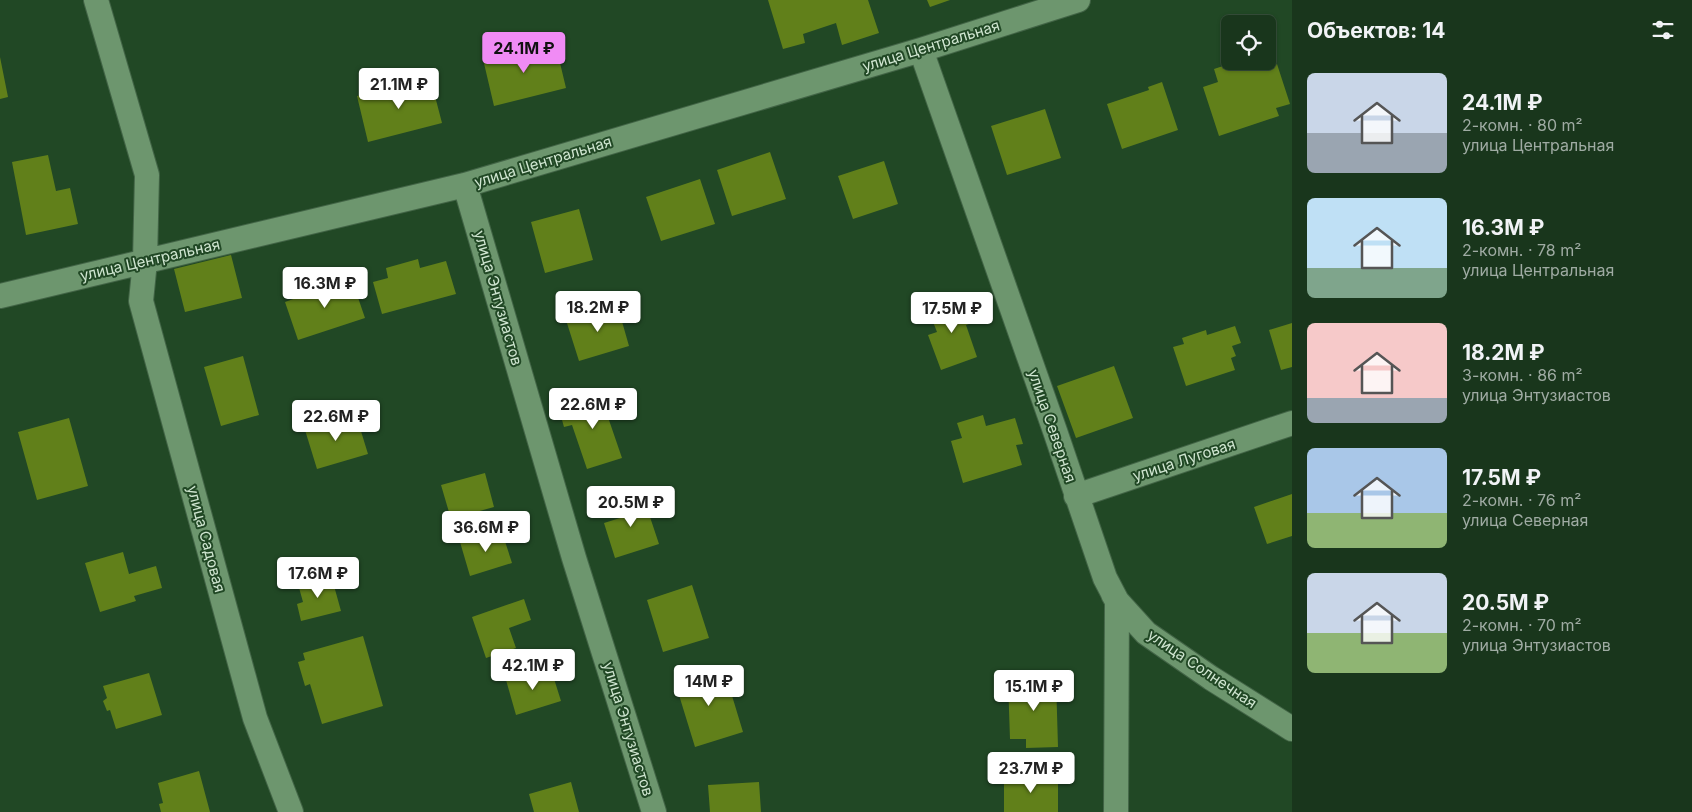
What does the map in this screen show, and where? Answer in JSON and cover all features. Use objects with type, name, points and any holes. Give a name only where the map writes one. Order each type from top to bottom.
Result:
[{"type":"street","name":"улица Садовая","points":[[96,0],[147,175],[145,261],[141,301],[255,718],[291,812]]},
{"type":"street","name":"улица Центральная","points":[[0,296],[465,185],[921,50],[1071,1]]},
{"type":"street","points":[[921,50],[1055,431],[1077,500],[1105,578],[1117,601],[1116,812]]},
{"type":"street","name":"улица Энтузиастов","points":[[465,185],[574,558],[654,812]]},
{"type":"street","points":[[1077,500],[1292,424]]},
{"type":"street","name":"улица Солнечная","points":[[1117,601],[1146,633],[1292,730]]},
{"type":"building","points":[[768,0],[868,0],[879,33],[842,45],[836,23],[803,34],[805,43],[783,49]]},
{"type":"building","points":[[927,0],[950,0],[930,7]]},
{"type":"building","points":[[555,42],[566,88],[494,106],[483,59]]},
{"type":"building","points":[[0,57],[8,97],[0,99]]},
{"type":"building","points":[[1277,64],[1290,104],[1276,108],[1279,116],[1219,136],[1203,87],[1218,82],[1214,69],[1221,67],[1221,70],[1276,70]]},
{"type":"building","points":[[430,77],[442,123],[368,142],[357,96]]},
{"type":"building","points":[[1162,82],[1178,130],[1122,149],[1107,104],[1149,90],[1148,87]]},
{"type":"building","points":[[1045,109],[1061,158],[1007,175],[991,126]]},
{"type":"building","points":[[770,152],[786,199],[732,216],[717,170]]},
{"type":"building","points":[[48,155],[56,191],[70,188],[78,224],[26,235],[12,162]]},
{"type":"building","points":[[884,161],[898,204],[853,219],[838,176]]},
{"type":"building","points":[[700,179],[715,224],[661,241],[646,197]]},
{"type":"building","points":[[579,209],[593,260],[545,273],[531,222]]},
{"type":"building","points":[[231,255],[242,298],[185,312],[174,269]]},
{"type":"building","points":[[418,259],[420,268],[446,261],[456,294],[382,314],[373,282],[388,278],[386,268]]},
{"type":"building","points":[[352,280],[365,318],[298,340],[285,302],[307,294],[305,288],[328,281],[330,287]]},
{"type":"building","points":[[963,297],[972,323],[966,325],[977,357],[941,370],[928,335],[937,332],[928,309]]},
{"type":"building","points":[[617,304],[629,346],[579,361],[566,320]]},
{"type":"building","points":[[1292,323],[1292,367],[1281,370],[1269,330]]},
{"type":"building","points":[[1235,326],[1241,343],[1232,346],[1236,356],[1231,358],[1235,370],[1186,386],[1173,347],[1184,344],[1182,338],[1206,330],[1207,335]]},
{"type":"building","points":[[243,356],[259,415],[221,426],[204,367]]},
{"type":"building","points":[[1114,366],[1133,418],[1076,438],[1057,386]]},
{"type":"building","points":[[599,391],[622,458],[587,469],[572,425],[564,427],[560,413],[575,408],[572,400]]},
{"type":"building","points":[[356,415],[368,454],[317,469],[305,430]]},
{"type":"building","points":[[983,415],[986,426],[1015,418],[1023,444],[1016,445],[1022,465],[963,483],[951,441],[962,438],[957,423]]},
{"type":"building","points":[[69,418],[88,486],[37,500],[18,432]]},
{"type":"building","points":[[485,473],[494,507],[451,519],[441,485]]},
{"type":"building","points":[[1292,494],[1292,536],[1267,544],[1254,507]]},
{"type":"building","points":[[638,495],[643,510],[647,508],[659,544],[615,558],[604,523],[620,518],[615,502]]},
{"type":"building","points":[[501,529],[512,563],[470,576],[460,542]]},
{"type":"building","points":[[123,552],[129,574],[156,566],[162,588],[134,596],[136,601],[100,612],[85,563]]},
{"type":"building","points":[[331,575],[341,611],[301,621],[297,604],[303,602],[298,584]]},
{"type":"building","points":[[692,585],[709,638],[663,652],[647,600]]},
{"type":"building","points":[[524,599],[531,620],[509,628],[516,648],[486,658],[472,617]]},
{"type":"building","points":[[363,636],[383,706],[322,724],[310,684],[305,686],[298,662],[305,660],[303,653]]},
{"type":"building","points":[[550,666],[561,701],[516,715],[506,680]]},
{"type":"building","points":[[723,666],[743,732],[695,747],[675,682]]},
{"type":"building","points":[[149,673],[162,715],[116,729],[110,710],[107,711],[103,701],[107,698],[103,686]]},
{"type":"building","points":[[1056,679],[1058,747],[1026,748],[1026,739],[1010,739],[1008,680]]},
{"type":"building","points":[[199,771],[210,812],[161,812],[159,804],[163,803],[158,783]]},
{"type":"building","points":[[1058,775],[1058,812],[1004,812],[1004,776]]},
{"type":"building","points":[[571,782],[579,812],[534,812],[529,794]]},
{"type":"building","points":[[759,782],[761,812],[710,812],[708,785]]}]
